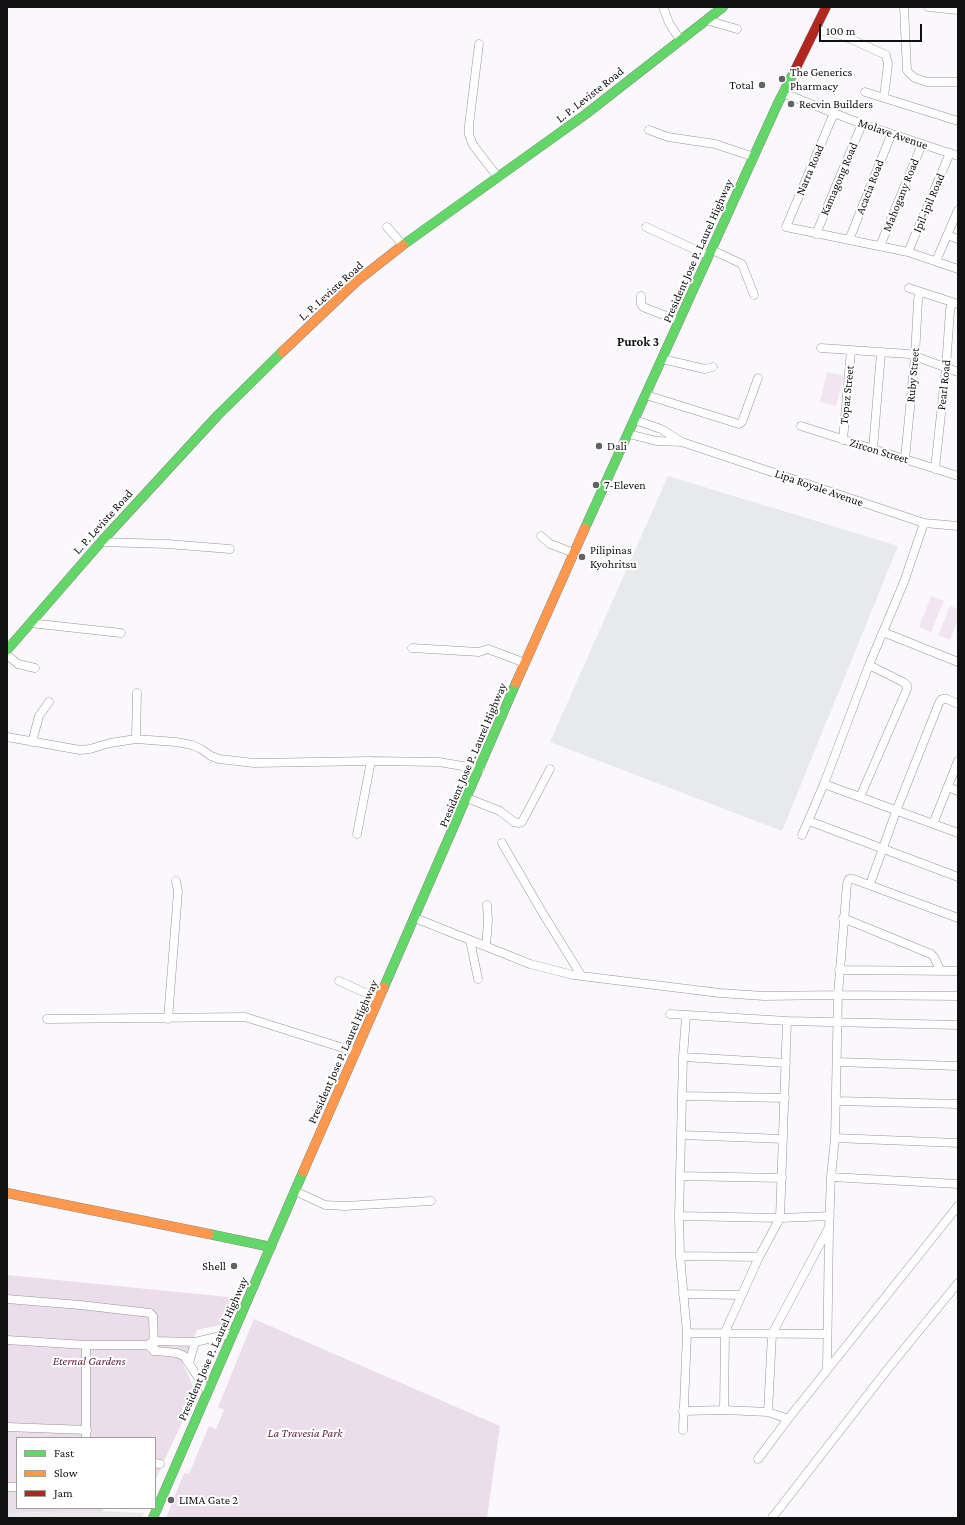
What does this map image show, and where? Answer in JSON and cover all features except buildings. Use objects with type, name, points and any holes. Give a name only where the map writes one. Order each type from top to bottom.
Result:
[{"type":"main road","name":"L. P. Leviste Road","points":[[7,650],[101,542],[218,414],[326,309],[357,281],[497,176],[579,119],[723,7]]},
{"type":"main road","name":"President Jose P. Laurel Highway","points":[[156,1509],[574,553],[783,93],[826,7]]},
{"type":"main road","points":[[7,1193],[271,1247]]},
{"type":"street","points":[[663,7],[669,23],[681,41]]},
{"type":"street","points":[[904,7],[907,70],[909,73],[915,78],[927,82],[958,82]]},
{"type":"street","points":[[928,7],[958,10]]},
{"type":"street","points":[[706,20],[737,29]]},
{"type":"street","points":[[815,29],[844,36],[886,55],[888,64],[884,97]]},
{"type":"street","points":[[479,44],[469,135],[473,145],[497,176]]},
{"type":"street","points":[[865,92],[958,121]]},
{"type":"street","name":"Molave Avenue","points":[[783,93],[862,124],[954,154]]},
{"type":"street","name":"Narra Road","points":[[816,234],[786,227],[834,113]]},
{"type":"street","name":"Kamagong Road","points":[[816,234],[862,124]]},
{"type":"street","points":[[649,130],[668,137],[715,144],[754,157]]},
{"type":"street","name":"Acacia Road","points":[[850,240],[891,134]]},
{"type":"street","name":"Mahogany Road","points":[[880,246],[922,144]]},
{"type":"street","name":"Ipil-ipil Road","points":[[908,252],[954,154]]},
{"type":"street","points":[[936,261],[958,210]]},
{"type":"street","points":[[387,227],[403,245]]},
{"type":"street","points":[[646,227],[710,253],[742,264],[754,295]]},
{"type":"street","points":[[816,234],[908,252],[958,269]]},
{"type":"street","points":[[947,235],[958,239]]},
{"type":"street","points":[[909,288],[956,302]]},
{"type":"street","name":"Ruby Street","points":[[904,459],[915,356],[918,300],[920,292]]},
{"type":"street","points":[[641,296],[641,304],[643,307],[679,321]]},
{"type":"street","name":"Pearl Road","points":[[935,469],[946,368],[950,310],[956,302]]},
{"type":"street","points":[[821,348],[915,356],[958,372]]},
{"type":"street","name":"Topaz Street","points":[[842,440],[852,350]]},
{"type":"street","points":[[873,449],[881,353]]},
{"type":"street","points":[[662,359],[705,369],[713,367]]},
{"type":"street","points":[[646,394],[739,424],[742,422],[758,378]]},
{"type":"street","name":"Lipa Royale Avenue","points":[[635,420],[661,429],[682,442],[924,523],[958,526]]},
{"type":"street","name":"Zircon Street","points":[[801,426],[958,476]]},
{"type":"street","name":"Lipa Royale Avenue","points":[[629,434],[656,442],[682,442]]},
{"type":"street","points":[[802,835],[824,784],[869,665],[904,582],[924,523]]},
{"type":"street","points":[[541,536],[550,544],[574,553]]},
{"type":"street","points":[[101,542],[167,544],[230,549]]},
{"type":"street","points":[[30,623],[121,633]]},
{"type":"street","points":[[883,632],[958,662]]},
{"type":"street","points":[[412,648],[479,652],[488,649],[525,664]]},
{"type":"street","points":[[7,655],[18,664],[35,668]]},
{"type":"street","points":[[860,797],[907,689],[907,684],[869,665]]},
{"type":"street","points":[[136,739],[137,693]]},
{"type":"street","points":[[870,884],[882,848],[939,703],[942,699],[947,699],[958,704]]},
{"type":"street","points":[[32,742],[39,716],[49,702]]},
{"type":"street","points":[[7,737],[80,750],[136,739],[184,744],[201,749],[211,756],[219,759],[247,762],[439,762],[480,769]]},
{"type":"street","points":[[357,834],[371,761]]},
{"type":"street","points":[[934,824],[958,761]]},
{"type":"street","points":[[467,798],[500,811],[514,822],[522,822],[550,769]]},
{"type":"street","points":[[824,784],[958,833]]},
{"type":"street","points":[[948,787],[958,791]]},
{"type":"street","points":[[809,821],[958,877]]},
{"type":"street","points":[[502,843],[581,976]]},
{"type":"street","points":[[827,1370],[829,1228],[831,1177],[835,1138],[839,970],[847,884],[849,879],[853,879],[870,884],[958,918]]},
{"type":"street","points":[[168,1019],[178,891],[176,881]]},
{"type":"street","points":[[486,946],[488,921],[487,906]]},
{"type":"street","points":[[415,918],[530,964],[581,976],[735,994],[792,996],[958,996]]},
{"type":"street","points":[[843,918],[931,954],[940,970]]},
{"type":"street","points":[[470,940],[478,979]]},
{"type":"street","points":[[839,970],[958,971]]},
{"type":"street","points":[[339,981],[379,999]]},
{"type":"street","points":[[670,1014],[787,1021],[958,1025]]},
{"type":"street","points":[[683,1430],[687,1333],[680,1256],[679,1216],[683,1057],[686,1016]]},
{"type":"street","points":[[47,1019],[168,1019],[245,1017],[356,1052]]},
{"type":"street","points":[[724,1410],[725,1332],[741,1295],[780,1218],[787,1021]]},
{"type":"street","points":[[683,1057],[786,1063]]},
{"type":"street","points":[[837,1062],[958,1066]]},
{"type":"street","points":[[683,1096],[785,1098]]},
{"type":"street","points":[[836,1101],[958,1104]]},
{"type":"street","points":[[682,1135],[783,1139]]},
{"type":"street","points":[[835,1138],[958,1143]]},
{"type":"street","points":[[680,1176],[782,1178]]},
{"type":"street","points":[[831,1177],[958,1184]]},
{"type":"street","points":[[295,1191],[325,1205],[345,1206],[431,1202]]},
{"type":"street","points":[[758,1459],[788,1419],[958,1206]]},
{"type":"street","points":[[679,1216],[780,1218],[830,1216]]},
{"type":"street","points":[[768,1412],[772,1334],[829,1228]]},
{"type":"street","points":[[680,1256],[759,1258]]},
{"type":"street","points":[[772,1518],[958,1283]]},
{"type":"street","points":[[683,1294],[741,1295]]},
{"type":"street","points":[[7,1299],[150,1313],[153,1316],[154,1351]]},
{"type":"street","points":[[687,1333],[725,1332],[827,1334]]},
{"type":"street","points":[[7,1340],[147,1345],[154,1341],[195,1342],[234,1333]]},
{"type":"street","points":[[189,1363],[195,1342]]},
{"type":"street","points":[[7,1427],[86,1434],[86,1344]]},
{"type":"street","points":[[147,1345],[154,1351],[181,1354],[184,1356],[207,1391]]},
{"type":"street","points":[[683,1411],[724,1410],[768,1412],[788,1419]]},
{"type":"shaded area","points":[[827,372],[844,376],[836,406],[820,402]]},
{"type":"shaded area","name":"Pilipinas Kyohritsu","points":[[668,476],[898,546],[782,831],[550,742]]},
{"type":"shaded area","points":[[931,596],[944,601],[931,632],[919,627]]},
{"type":"shaded area","points":[[950,606],[958,609],[958,619],[950,640],[938,635]]},
{"type":"shaded area","points":[[103,1511],[144,1513],[142,1518],[7,1518],[7,1513]]},
{"type":"green space","name":"Eternal Gardens","points":[[7,1275],[238,1298],[227,1323],[197,1330],[183,1364],[196,1392],[156,1479],[156,1437],[16,1437],[16,1509],[103,1509],[103,1511],[7,1513]]},
{"type":"green space","name":"La Travesia Park","points":[[254,1319],[500,1426],[487,1518],[166,1518],[184,1473],[189,1474],[209,1426],[216,1429],[224,1410],[218,1407]]},
{"type":"traffic: fast","points":[[403,245],[586,114],[723,7]]},
{"type":"traffic: fast","points":[[585,528],[778,103],[795,70]]},
{"type":"traffic: fast","points":[[7,650],[101,542],[218,415],[282,352]]},
{"type":"traffic: fast","points":[[384,987],[516,683]]},
{"type":"traffic: fast","points":[[153,1518],[303,1172]]},
{"type":"traffic: fast","points":[[209,1234],[271,1247]]},
{"type":"traffic: slow","points":[[282,352],[357,281],[403,245]]},
{"type":"traffic: slow","points":[[516,683],[585,528]]},
{"type":"traffic: slow","points":[[303,1172],[384,987]]},
{"type":"traffic: slow","points":[[7,1193],[209,1234]]},
{"type":"traffic: jam","points":[[795,70],[826,7]]},
{"type":"place","name":"The Generics Pharmacy","points":[[782,79]]},
{"type":"place","name":"Total","points":[[762,85]]},
{"type":"place","name":"Recvin Builders","points":[[791,104]]},
{"type":"place","name":"Dali","points":[[599,446]]},
{"type":"place","name":"7-Eleven","points":[[596,485]]},
{"type":"place","name":"Pilipinas Kyohritsu","points":[[582,557]]},
{"type":"place","name":"Shell","points":[[234,1266]]},
{"type":"place","name":"LIMA Gate 2","points":[[171,1500]]},
{"type":"district","name":"Purok 3","points":[[638,342]]}]
